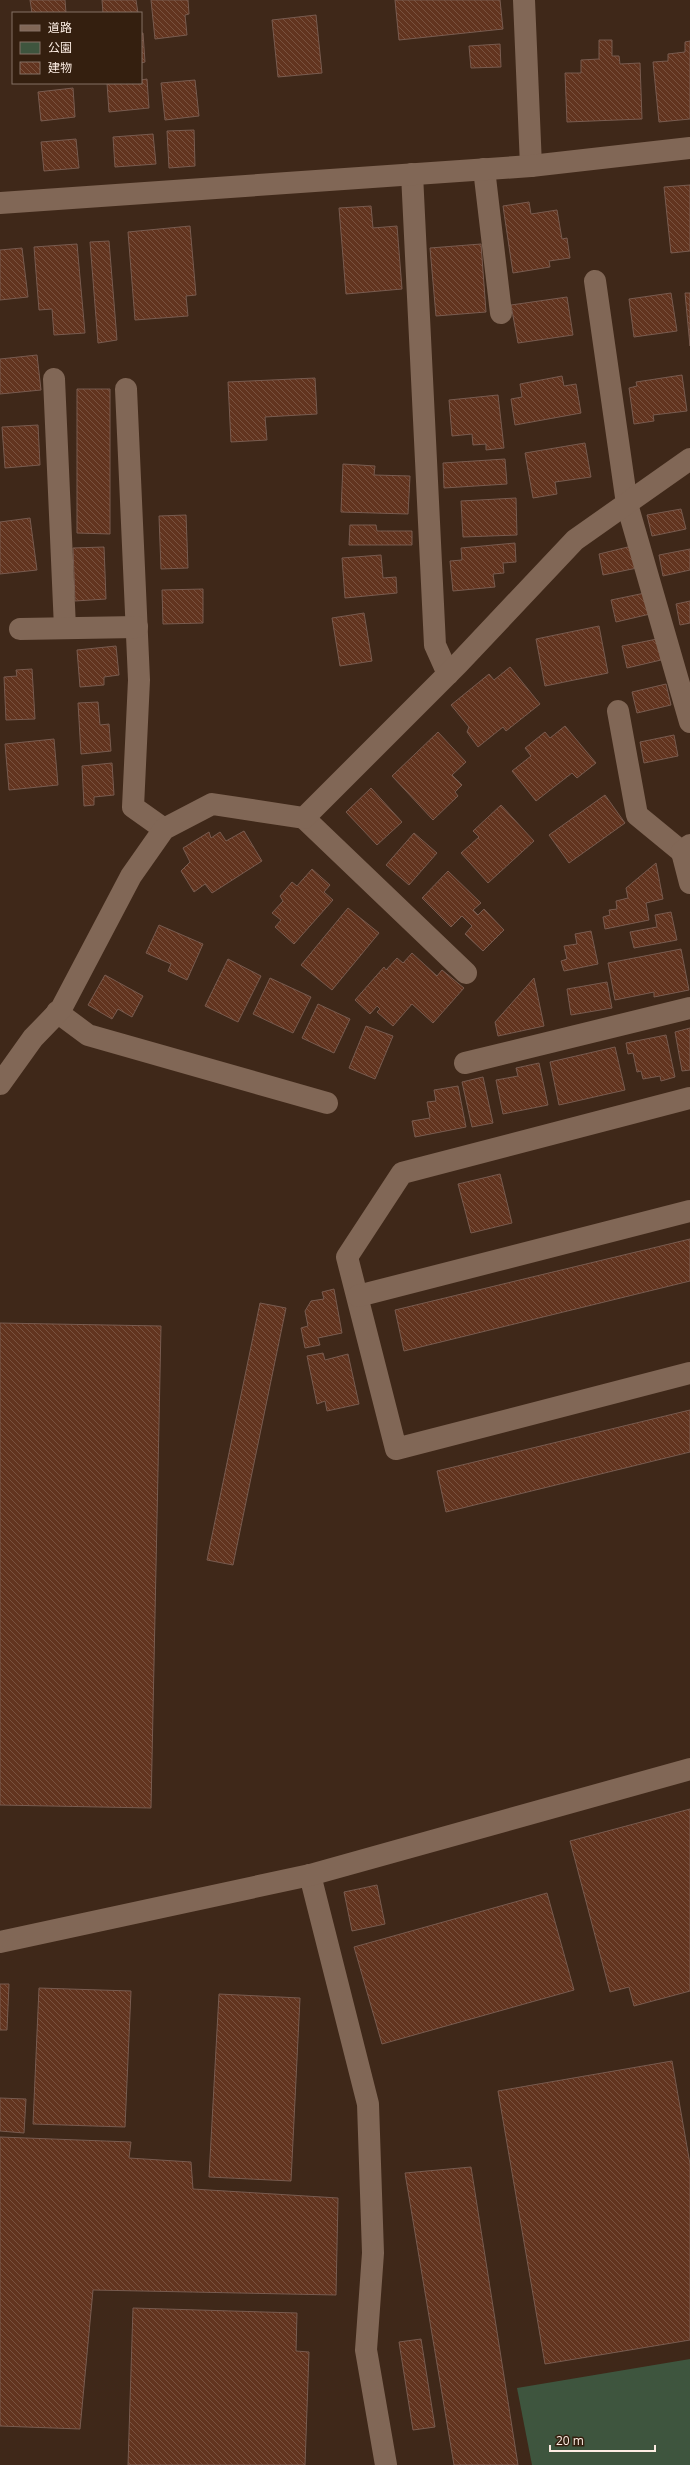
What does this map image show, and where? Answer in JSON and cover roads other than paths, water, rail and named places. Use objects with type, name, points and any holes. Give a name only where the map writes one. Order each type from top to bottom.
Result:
[{"type":"street","points":[[524,0],[531,166]]},
{"type":"street","points":[[0,203],[531,166],[690,148]]},
{"type":"street","points":[[484,169],[501,312]]},
{"type":"street","points":[[412,174],[435,645],[448,674]]},
{"type":"street","points":[[595,280],[627,504],[690,722]]},
{"type":"street","points":[[54,379],[65,628]]},
{"type":"street","points":[[126,389],[139,680],[133,807],[164,829]]},
{"type":"street","points":[[304,818],[448,674],[575,540],[690,459]]},
{"type":"street","points":[[20,629],[137,627]]},
{"type":"street","points":[[618,711],[637,815],[686,848],[690,883]]},
{"type":"street","points":[[0,1084],[33,1038],[57,1012],[131,876],[164,829],[212,804],[304,818],[466,973]]},
{"type":"street","points":[[465,1063],[690,1008]]},
{"type":"street","points":[[57,1012],[88,1035],[328,1103]]},
{"type":"street","points":[[690,1098],[402,1173],[347,1257],[396,1449],[690,1373]]},
{"type":"street","points":[[358,1296],[690,1211]]},
{"type":"street","points":[[0,1942],[310,1874],[690,1769]]},
{"type":"street","points":[[310,1874],[368,2104],[373,2253],[366,2350],[386,2465]]}]
